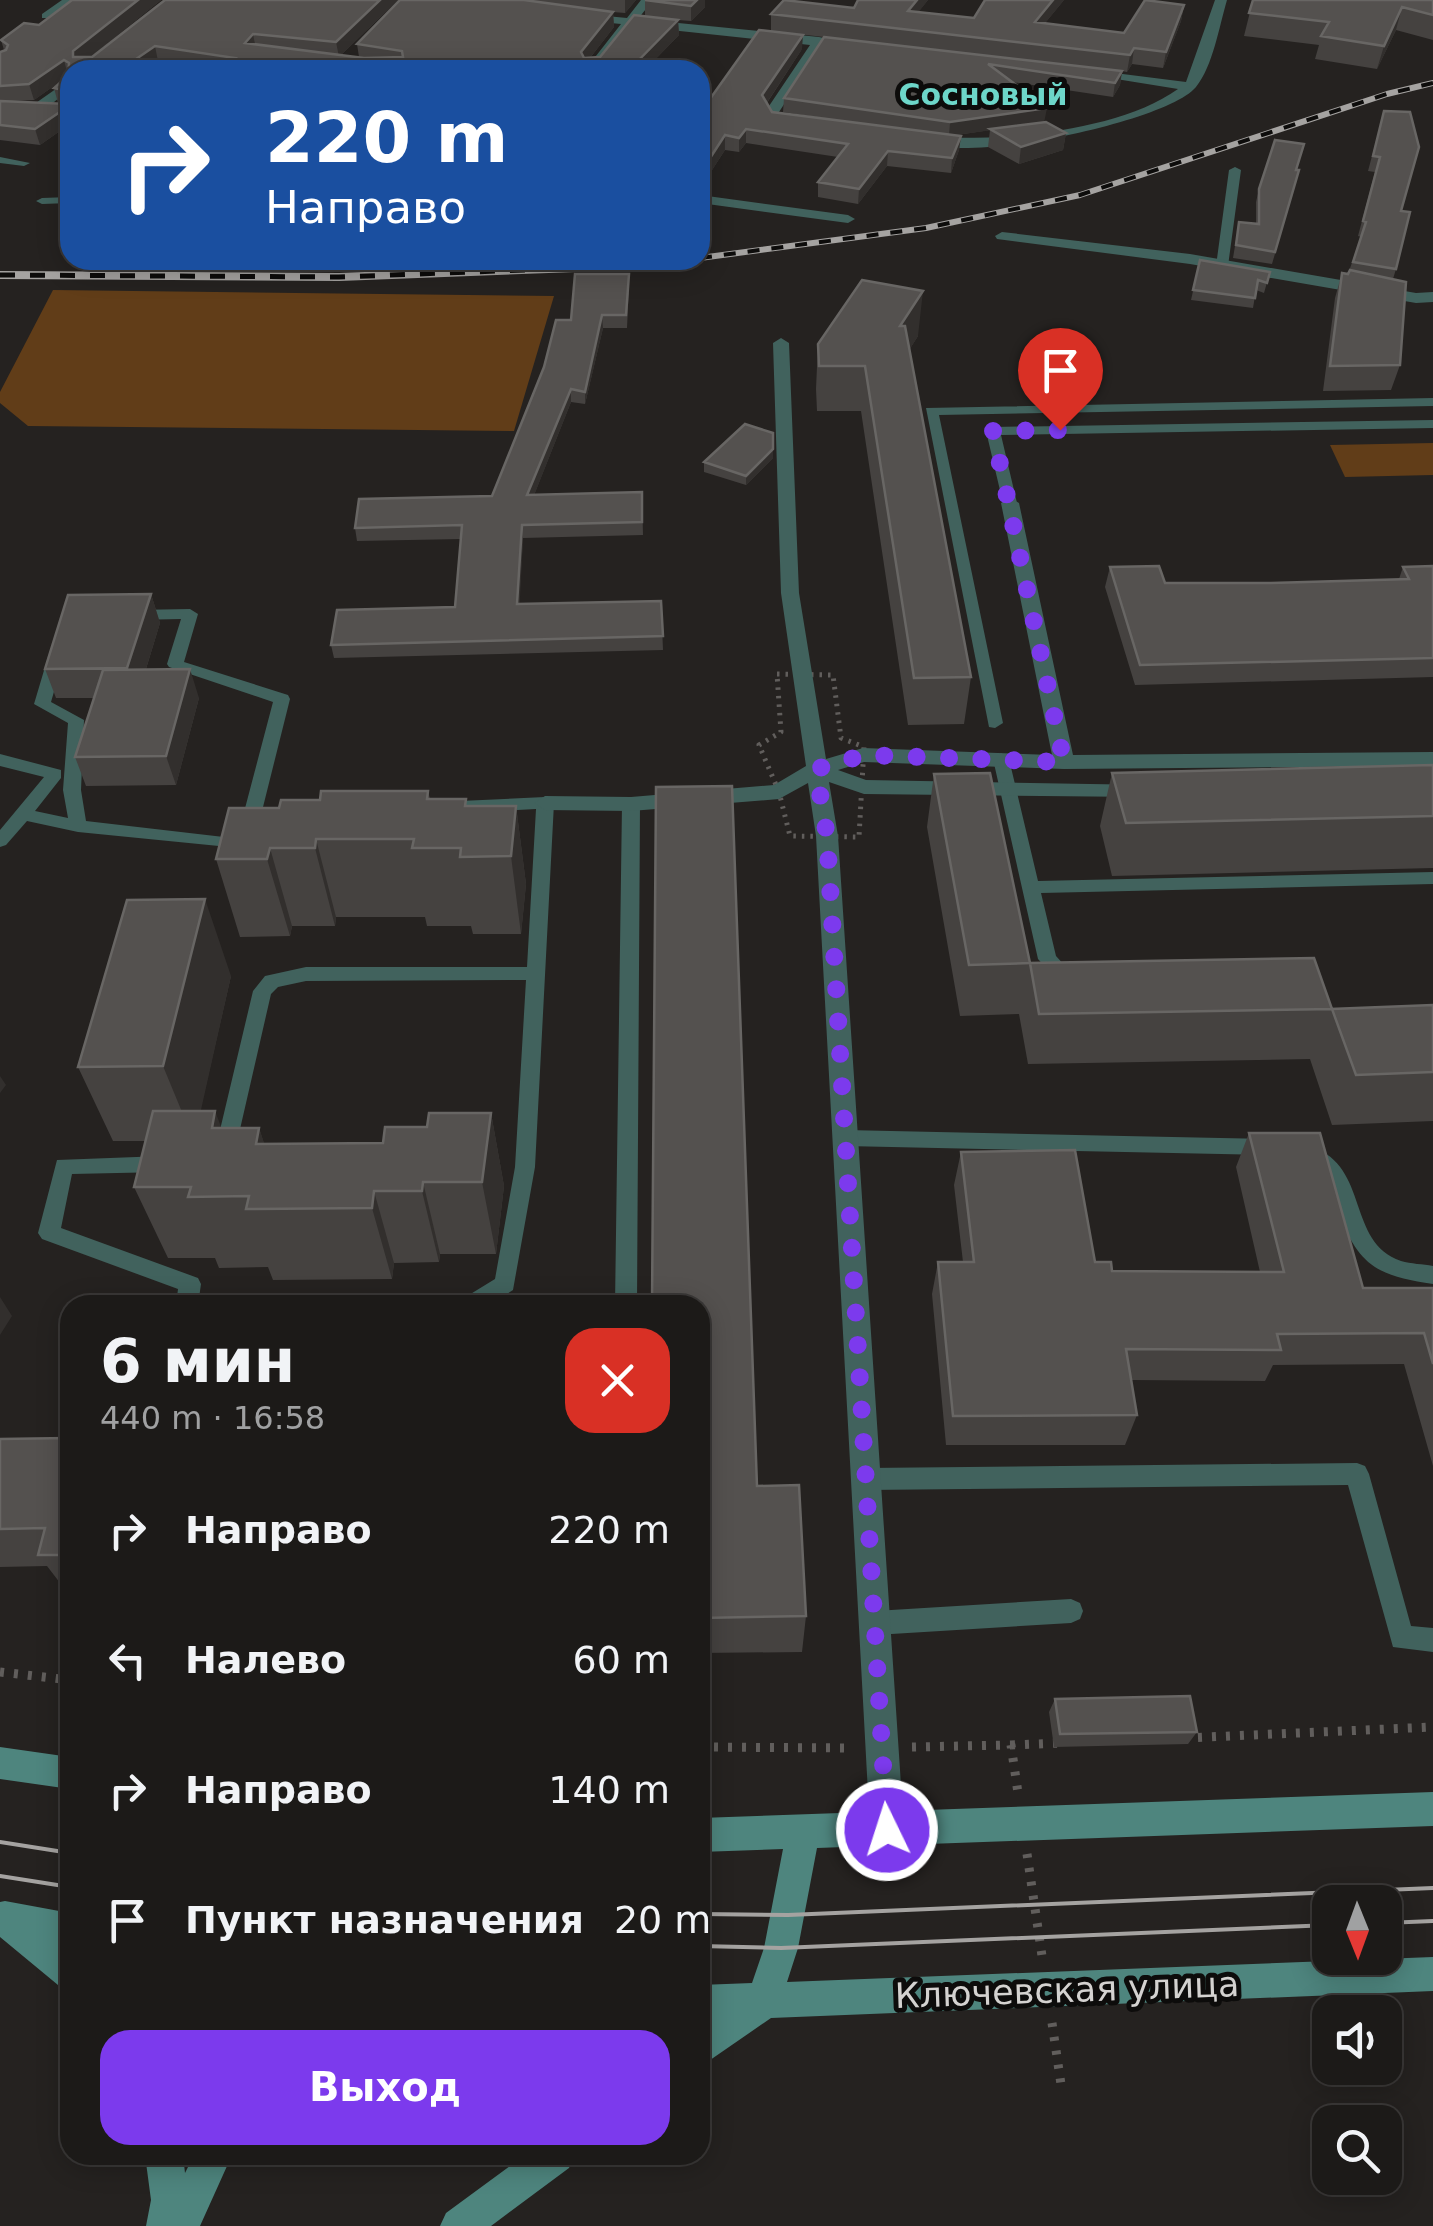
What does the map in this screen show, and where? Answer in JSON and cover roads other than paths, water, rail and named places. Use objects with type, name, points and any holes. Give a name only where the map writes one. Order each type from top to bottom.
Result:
[{"type":"main road","points":[[0,1763],[60,1772]]},
{"type":"main road","points":[[710,1835],[1433,1809]]},
{"type":"main road","points":[[710,2042],[764,2002],[780,1948],[803,1833]]},
{"type":"main road","points":[[2,1918],[60,1928]]},
{"type":"main road","points":[[2,1918],[60,1965]]},
{"type":"main road","name":"Ключевская улица","points":[[710,2004],[1433,1974]]},
{"type":"main road","points":[[165,2165],[170,2200],[166,2226]]},
{"type":"main road","points":[[180,2226],[208,2165]]},
{"type":"main road","points":[[459,2226],[542,2165]]},
{"type":"street","points":[[599,60],[647,0]]},
{"type":"street","points":[[913,140],[981,143],[1103,124],[1150,112],[1190,86],[1222,0]]},
{"type":"street","points":[[555,13],[878,48]]},
{"type":"street","points":[[819,42],[772,112],[777,120],[788,125],[824,129]]},
{"type":"street","points":[[1073,72],[1190,86]]},
{"type":"street","points":[[38,108],[60,90]]},
{"type":"street","points":[[19,108],[54,110]]},
{"type":"street","points":[[710,200],[848,218]]},
{"type":"street","points":[[1002,236],[1416,298],[1433,297]]},
{"type":"street","points":[[781,343],[790,593],[827,836],[887,1830]]},
{"type":"street","points":[[1010,503],[1064,762]]},
{"type":"street","points":[[545,803],[631,804],[779,792],[816,769],[864,755],[1064,762],[1433,758]]},
{"type":"street","points":[[1327,760],[1338,788]]},
{"type":"street","points":[[816,769],[864,787],[1164,790]]},
{"type":"lane","points":[[44,16],[68,0]]},
{"type":"lane","points":[[0,160],[24,163]]},
{"type":"lane","points":[[1222,266],[1235,170]]},
{"type":"lane","points":[[42,200],[60,200]]},
{"type":"lane","points":[[995,723],[931,411],[1433,402]]},
{"type":"lane","points":[[1010,503],[993,431],[1433,424]]},
{"type":"lane","points":[[23,814],[78,826],[252,841],[282,699],[175,664],[190,614],[120,615]]},
{"type":"lane","points":[[64,633],[42,704],[76,720],[72,790],[78,826]]},
{"type":"lane","points":[[1001,758],[1046,959],[1066,978],[1086,978]]},
{"type":"lane","points":[[0,760],[56,774],[0,841]]},
{"type":"lane","points":[[446,808],[545,803],[536,973],[505,1284],[488,1295]]},
{"type":"lane","points":[[626,1295],[631,804]]},
{"type":"lane","points":[[1031,887],[1433,878]]},
{"type":"lane","points":[[188,1295],[190,1284],[49,1234],[64,1166],[214,1164],[224,1147],[262,992],[272,981],[306,974],[536,973]]},
{"type":"lane","points":[[845,1138],[1272,1148],[1319,1156],[1338,1179],[1365,1250],[1405,1275],[1433,1275]]},
{"type":"lane","points":[[866,1479],[1357,1474],[1402,1638],[1433,1640]]},
{"type":"lane","points":[[874,1623],[1071,1611]]},
{"type":"tram line","points":[[0,1842],[60,1851]]},
{"type":"tram line","points":[[0,1876],[60,1885]]},
{"type":"tram line","points":[[710,1914],[788,1915],[1433,1888]]},
{"type":"tram line","points":[[1402,1922],[1433,1921]]},
{"type":"tram line","points":[[710,1946],[781,1948],[1312,1926]]},
{"type":"railway","points":[[710,257],[926,228],[1080,195],[1387,94],[1433,83]]},
{"type":"railway","points":[[0,275],[339,277],[524,270]]},
{"type":"district","name":"Сосновый","points":[[983,94]]}]
